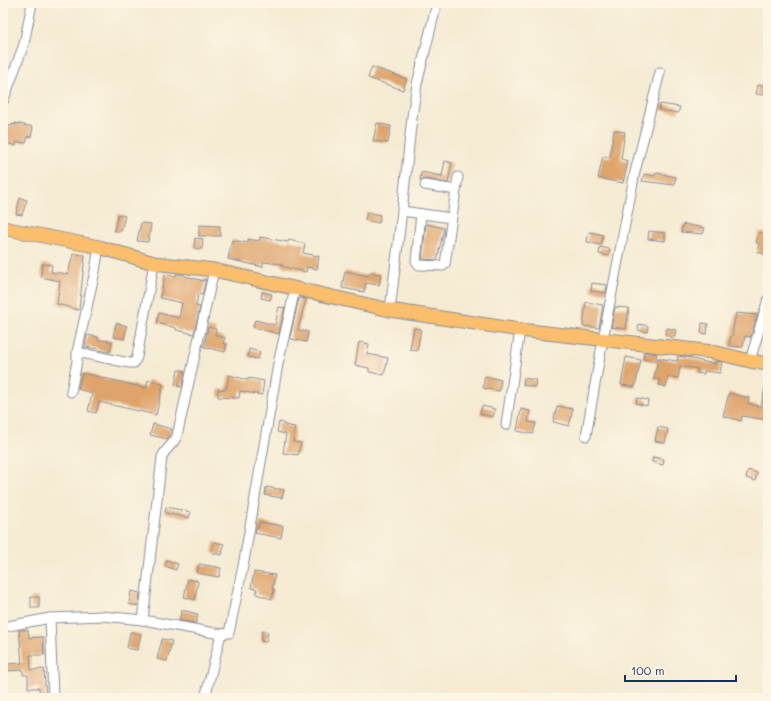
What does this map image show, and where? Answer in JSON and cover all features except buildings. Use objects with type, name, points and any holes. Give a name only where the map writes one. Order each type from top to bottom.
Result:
[{"type":"highway","points":[[3,228],[98,248],[154,263],[214,270],[390,310],[520,330],[713,352],[768,364]]},
{"type":"street","points":[[3,102],[24,44],[32,3]]},
{"type":"street","points":[[390,310],[412,117],[418,84],[437,3]]},
{"type":"street","points":[[586,436],[635,172],[660,72]]},
{"type":"street","points":[[421,214],[416,261],[419,265],[439,267],[444,265],[458,177]]},
{"type":"street","points":[[425,185],[456,190]]},
{"type":"street","points":[[402,211],[451,218]]},
{"type":"street","points":[[71,392],[95,271],[98,248]]},
{"type":"street","points":[[78,352],[134,363],[137,357],[154,263]]},
{"type":"street","points":[[143,620],[162,457],[166,449],[177,436],[214,270]]},
{"type":"street","points":[[3,627],[50,618],[102,616],[143,620],[221,634],[229,633],[244,561],[278,364],[295,289]]},
{"type":"street","points":[[750,361],[768,299]]},
{"type":"street","points":[[506,425],[520,330]]},
{"type":"street","points":[[50,618],[53,698]]},
{"type":"street","points":[[205,698],[221,634]]}]
